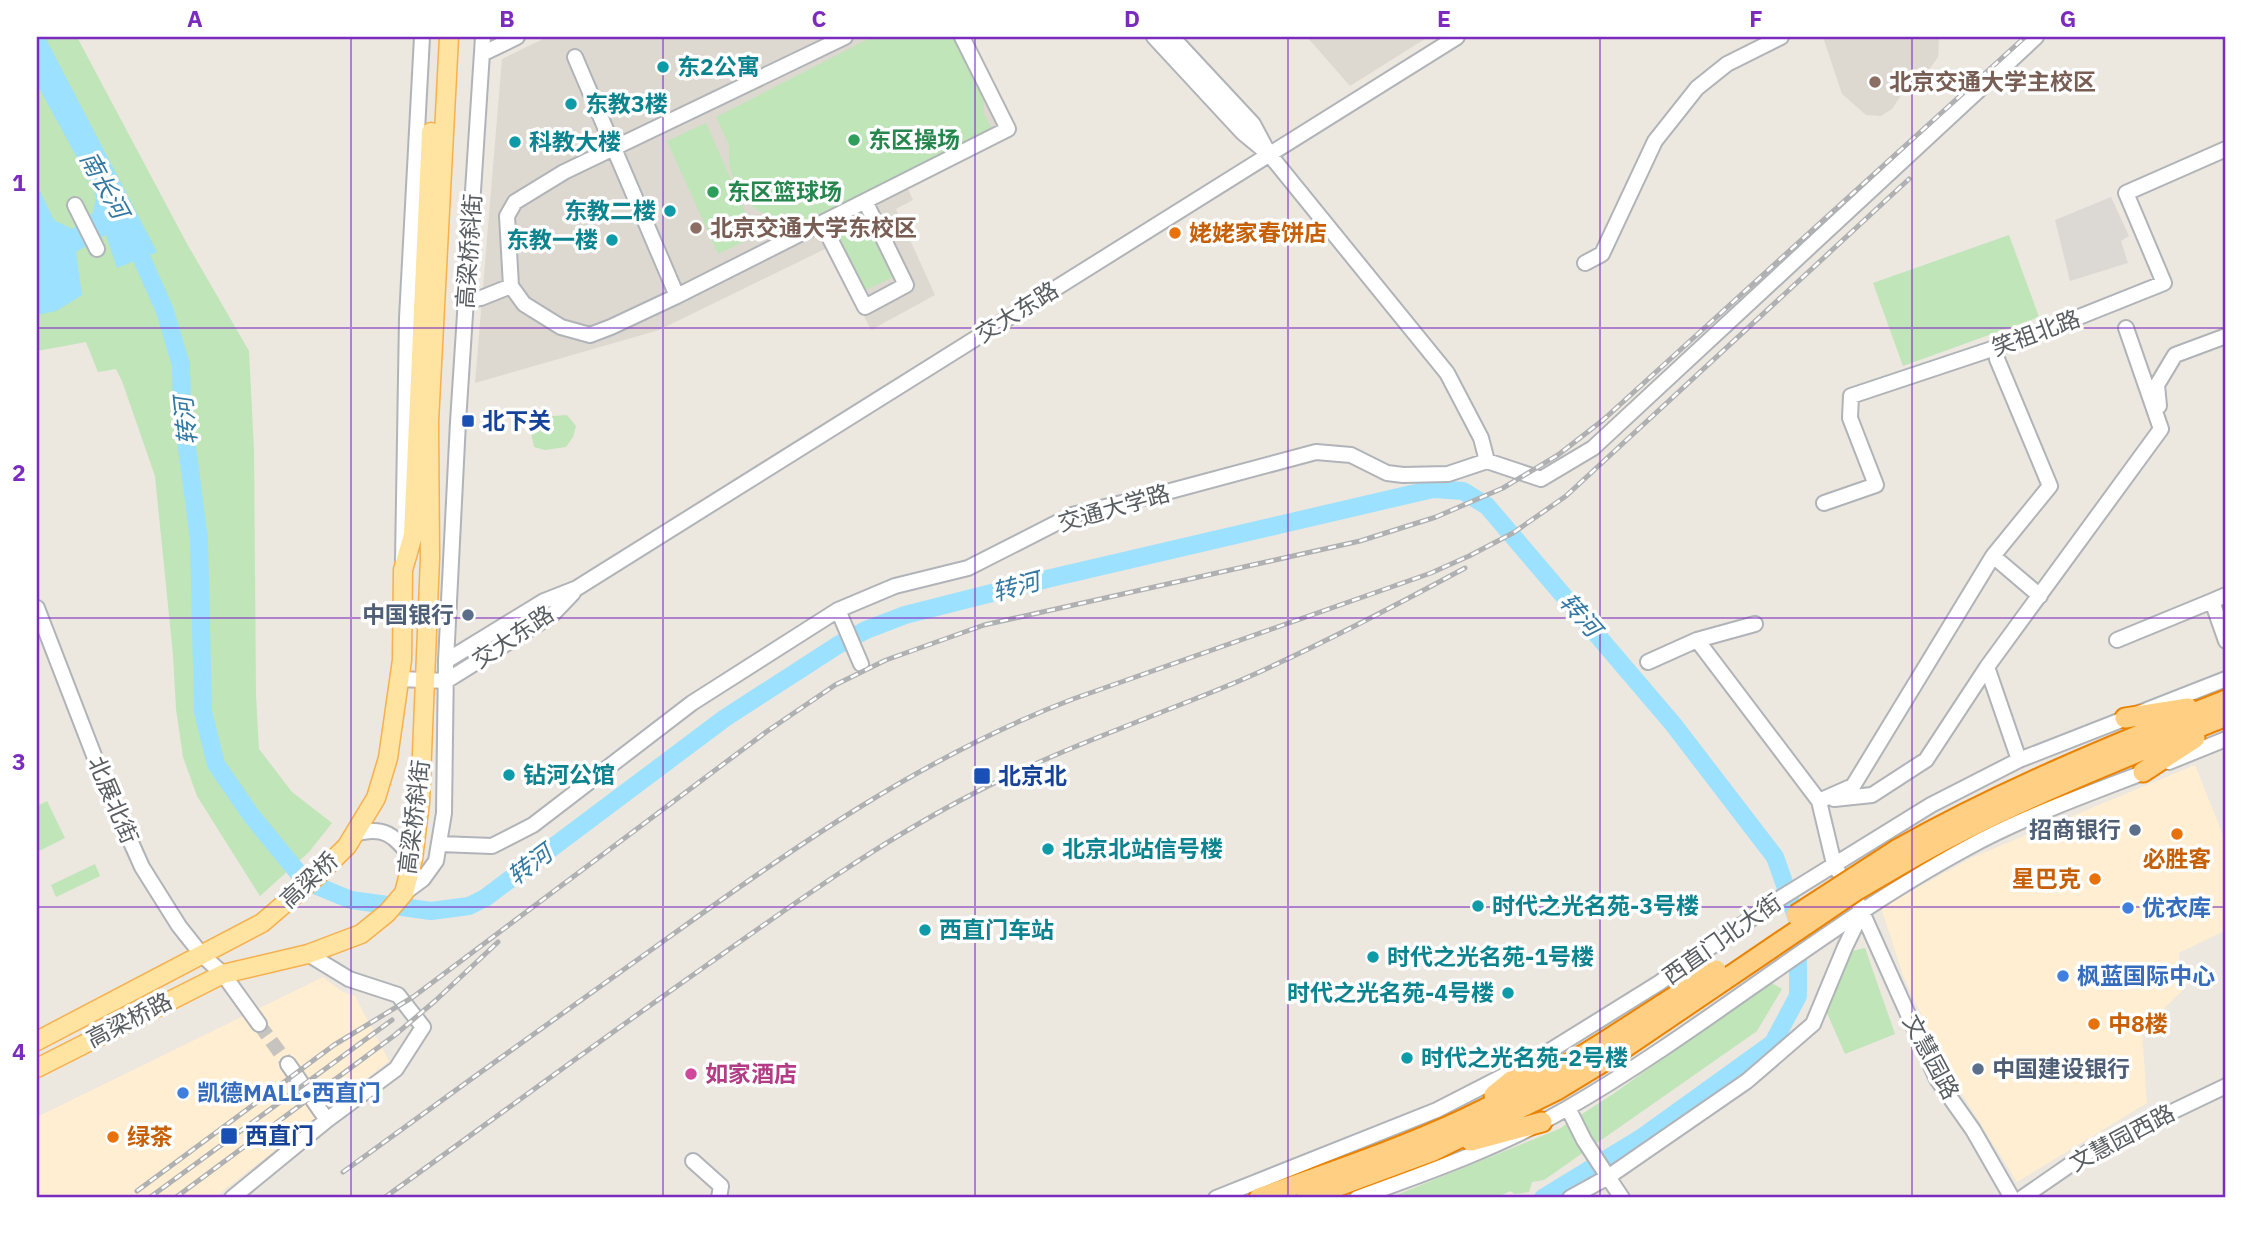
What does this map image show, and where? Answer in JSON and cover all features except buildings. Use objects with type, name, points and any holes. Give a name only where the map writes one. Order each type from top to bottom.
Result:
[{"type":"highway","points":[[2125,718],[2225,709]]},
{"type":"highway","points":[[2143,772],[2225,709]]},
{"type":"highway","name":"西直门北大街","points":[[1306,1198],[1433,1151],[1557,1090],[1605,1052],[1857,890],[1902,856],[2225,709]]},
{"type":"highway","name":"西直门北大街","points":[[1259,1198],[1401,1146],[1465,1119],[1552,1075],[1605,1052]]},
{"type":"highway","points":[[1465,1119],[1542,1056]]},
{"type":"highway","points":[[1433,1151],[1542,1122]]},
{"type":"main road","name":"高梁桥斜街","points":[[350,840],[376,798],[388,758],[400,679],[403,570],[412,535],[437,37]]},
{"type":"main road","name":"高梁桥斜街","points":[[404,894],[413,859],[421,802],[430,558],[429,422],[449,37]]},
{"type":"main road","name":"高梁桥","points":[[202,955],[262,923],[317,876],[350,840]]},
{"type":"main road","points":[[223,974],[308,954],[361,934],[387,913],[404,894]]},
{"type":"main road","name":"高梁桥路","points":[[37,1041],[202,955]]},
{"type":"main road","name":"高梁桥路","points":[[37,1068],[223,974]]},
{"type":"street","name":"高梁桥斜街","points":[[403,570],[407,318],[422,37]]},
{"type":"street","name":"高梁桥斜街","points":[[404,894],[424,879],[436,861],[444,813],[446,662],[483,37]]},
{"type":"street","points":[[482,54],[517,37]]},
{"type":"street","points":[[845,37],[564,172],[515,202],[507,216],[510,286],[524,304],[561,327],[590,335],[677,296],[1008,129],[962,37]]},
{"type":"street","points":[[1154,37],[1242,132],[1269,154]]},
{"type":"street","points":[[1172,37],[1253,124],[1269,154],[1447,373],[1481,438],[1487,461],[1541,479],[1593,448],[2036,37]]},
{"type":"street","name":"交大东路","points":[[446,662],[544,601],[578,589],[1457,37]]},
{"type":"street","points":[[1586,263],[1602,254],[1655,141],[1697,88],[1727,64],[1781,37]]},
{"type":"street","points":[[575,57],[677,296]]},
{"type":"street","name":"笑祖北路","points":[[1824,503],[1876,485],[1850,418],[1850,396],[2034,335],[2164,284],[2126,193],[2226,149]]},
{"type":"street","points":[[822,223],[865,307],[906,285],[865,201]]},
{"type":"street","points":[[75,205],[97,250]]},
{"type":"street","points":[[466,301],[510,286]]},
{"type":"street","points":[[2126,328],[2161,429]]},
{"type":"street","points":[[1819,801],[1872,795],[1926,760],[1987,667],[2161,429],[2157,385],[2175,355],[2226,336]]},
{"type":"street","points":[[1819,801],[1853,786],[1993,556],[2050,486],[1997,359]]},
{"type":"street","name":"交通大学路","points":[[440,844],[492,846],[512,837],[533,825],[692,703],[841,616],[895,586],[968,568],[1072,515],[1163,494],[1316,452],[1350,455],[1387,473],[1403,475],[1448,474],[1487,461]]},
{"type":"street","points":[[1993,556],[2040,596]]},
{"type":"street","name":"交大东路","points":[[446,681],[552,615],[578,589]]},
{"type":"street","points":[[2118,640],[2226,595]]},
{"type":"street","points":[[2212,600],[2226,641]]},
{"type":"street","name":"北展北街","points":[[37,608],[105,784],[142,867],[179,926],[202,955],[223,974],[259,1024]]},
{"type":"street","points":[[841,616],[860,659]]},
{"type":"street","points":[[1648,662],[1697,640],[1755,624]]},
{"type":"street","points":[[1697,640],[1819,801]]},
{"type":"street","points":[[402,660],[446,662]]},
{"type":"street","points":[[1987,667],[2019,760]]},
{"type":"street","points":[[400,679],[446,681]]},
{"type":"street","name":"西直门北大街","points":[[1216,1198],[1437,1110],[1542,1056],[1660,983],[1782,897],[1931,805],[2019,760],[2226,679]]},
{"type":"street","points":[[1357,1198],[1499,1145],[1568,1108],[1862,910],[1967,848],[2044,812],[2226,739]]},
{"type":"street","name":"文慧园路","points":[[1819,801],[1834,864],[1862,910],[1937,1079],[1973,1130],[2012,1198]]},
{"type":"street","points":[[350,840],[365,831],[383,831],[394,836],[413,859]]},
{"type":"street","points":[[1871,842],[1898,888]]},
{"type":"street","points":[[1808,882],[1830,934]]},
{"type":"street","points":[[1570,1198],[1611,1175],[1747,1081],[1813,1024],[1862,910]]},
{"type":"street","points":[[232,1198],[327,1120],[396,1069],[423,1027],[398,995],[349,979],[308,954]]},
{"type":"street","points":[[288,1065],[327,1120]]},
{"type":"street","name":"文慧园西路","points":[[2022,1198],[2090,1151],[2226,1086]]},
{"type":"street","points":[[1568,1108],[1611,1175],[1622,1198]]},
{"type":"street","points":[[693,1161],[721,1186],[719,1198]]},
{"type":"shaded area","name":"北京交通大学东校区","points":[[547,37],[968,37],[1015,132],[907,187],[913,200],[896,209],[935,295],[871,330],[829,247],[659,330],[475,383],[502,59]]},
{"type":"shaded area","points":[[1307,37],[1428,37],[1350,86]]},
{"type":"shaded area","name":"北京交通大学主校区","points":[[1823,37],[1939,37],[1938,57],[1928,71],[1919,75],[1906,88],[1892,109],[1881,116],[1866,115],[1842,94]]},
{"type":"shaded area","points":[[2111,197],[2129,236],[2121,241],[2128,263],[2070,281],[2055,220]]},
{"type":"shaded area","points":[[2195,765],[2226,843],[2226,930],[2179,953],[2183,990],[2142,1030],[2147,1103],[2017,1182],[1950,1075],[1904,978],[1881,908],[1971,858]]},
{"type":"shaded area","points":[[323,977],[343,992],[355,996],[389,1061],[214,1198],[37,1198],[37,1117]]},
{"type":"green space","points":[[37,37],[77,37],[186,242],[249,351],[254,450],[256,696],[259,749],[292,792],[332,823],[309,852],[260,896],[197,796],[183,757],[176,709],[155,476],[122,381],[116,369],[98,372],[86,342],[37,351]]},
{"type":"green space","name":"东区操场","points":[[872,37],[960,37],[984,84],[984,113],[994,134],[776,237],[768,217],[749,204],[735,183],[729,165],[729,145],[716,117]]},
{"type":"green space","name":"东区篮球场","points":[[706,123],[756,236],[718,254],[667,141]]},
{"type":"green space","points":[[862,215],[893,277],[866,290],[835,228]]},
{"type":"green space","points":[[2009,235],[2039,317],[1903,366],[1873,283]]},
{"type":"green space","points":[[567,415],[576,426],[566,447],[545,450],[534,447],[531,422],[539,417]]},
{"type":"green space","points":[[47,801],[65,838],[37,852],[37,806]]},
{"type":"green space","points":[[95,864],[100,876],[56,897],[51,885]]},
{"type":"green space","points":[[1865,948],[1895,1034],[1845,1054],[1827,1013],[1852,951]]},
{"type":"green space","points":[[1770,982],[1782,989],[1757,1031],[1544,1180],[1532,1182],[1529,1192],[1515,1194],[1510,1191],[1496,1198],[1389,1198],[1559,1129],[1613,1094]]},
{"type":"water","name":"南长河","points":[[37,37],[45,37],[157,252],[117,268],[106,235],[76,252],[82,295],[56,311],[37,315],[37,185],[54,220],[72,229],[93,213],[96,197],[37,84]]},
{"type":"waterway","name":"转河","points":[[132,236],[165,311],[181,365],[182,409],[199,539],[203,712],[216,764],[251,815],[305,881],[351,900],[431,911],[469,906],[485,898],[725,718],[838,645],[866,630],[905,615],[1051,578],[1433,489],[1463,491],[1487,506],[1673,724],[1775,857],[1798,922],[1798,996],[1773,1043],[1641,1138],[1543,1198]]},
{"type":"tunnel","points":[[259,1024],[288,1064]]},
{"type":"railway","points":[[137,1191],[334,1045],[413,997],[766,732],[835,685],[886,660],[984,625],[1360,541],[1436,517],[1503,488],[1558,455],[1603,420],[2025,37]]},
{"type":"railway","points":[[343,1172],[762,871],[912,776],[1018,722],[1073,699],[1431,573],[1513,533],[1566,496],[1909,179]]},
{"type":"railway","points":[[384,1198],[769,922],[863,858],[928,818],[1029,767],[1268,668],[1465,568]]},
{"type":"railway","points":[[175,1198],[395,1035],[498,942]]},
{"type":"railway","points":[[149,1198],[392,1020]]},
{"type":"place","name":"东2公寓","points":[[663,67]]},
{"type":"place","name":"北京交通大学主校区","points":[[1875,82]]},
{"type":"place","name":"东教3楼","points":[[571,104]]},
{"type":"place","name":"东区操场","points":[[854,140]]},
{"type":"place","name":"科教大楼","points":[[515,142]]},
{"type":"place","name":"东区篮球场","points":[[713,192]]},
{"type":"place","name":"东教二楼","points":[[670,211]]},
{"type":"place","name":"北京交通大学东校区","points":[[696,228]]},
{"type":"place","name":"姥姥家春饼店","points":[[1175,233]]},
{"type":"place","name":"东教一楼","points":[[612,240]]},
{"type":"place","name":"北下关","points":[[468,421]]},
{"type":"place","name":"中国银行","points":[[468,615]]},
{"type":"place","name":"钻河公馆","points":[[509,775]]},
{"type":"place","name":"北京北","points":[[982,776]]},
{"type":"place","name":"招商银行","points":[[2135,830]]},
{"type":"place","name":"必胜客","points":[[2177,834]]},
{"type":"place","name":"北京北站信号楼","points":[[1048,849]]},
{"type":"place","name":"星巴克","points":[[2095,879]]},
{"type":"place","name":"时代之光名苑-3号楼","points":[[1478,906]]},
{"type":"place","name":"优衣库","points":[[2128,908]]},
{"type":"place","name":"西直门车站","points":[[925,930]]},
{"type":"place","name":"时代之光名苑-1号楼","points":[[1373,957]]},
{"type":"place","name":"枫蓝国际中心","points":[[2063,976]]},
{"type":"place","name":"时代之光名苑-4号楼","points":[[1508,993]]},
{"type":"place","name":"中8楼","points":[[2094,1024]]},
{"type":"place","name":"时代之光名苑-2号楼","points":[[1407,1058]]},
{"type":"place","name":"中国建设银行","points":[[1978,1069]]},
{"type":"place","name":"如家酒店","points":[[691,1074]]},
{"type":"place","name":"凯德MALL•西直门","points":[[183,1093]]},
{"type":"place","name":"西直门","points":[[229,1136]]},
{"type":"place","name":"绿茶","points":[[113,1137]]}]
